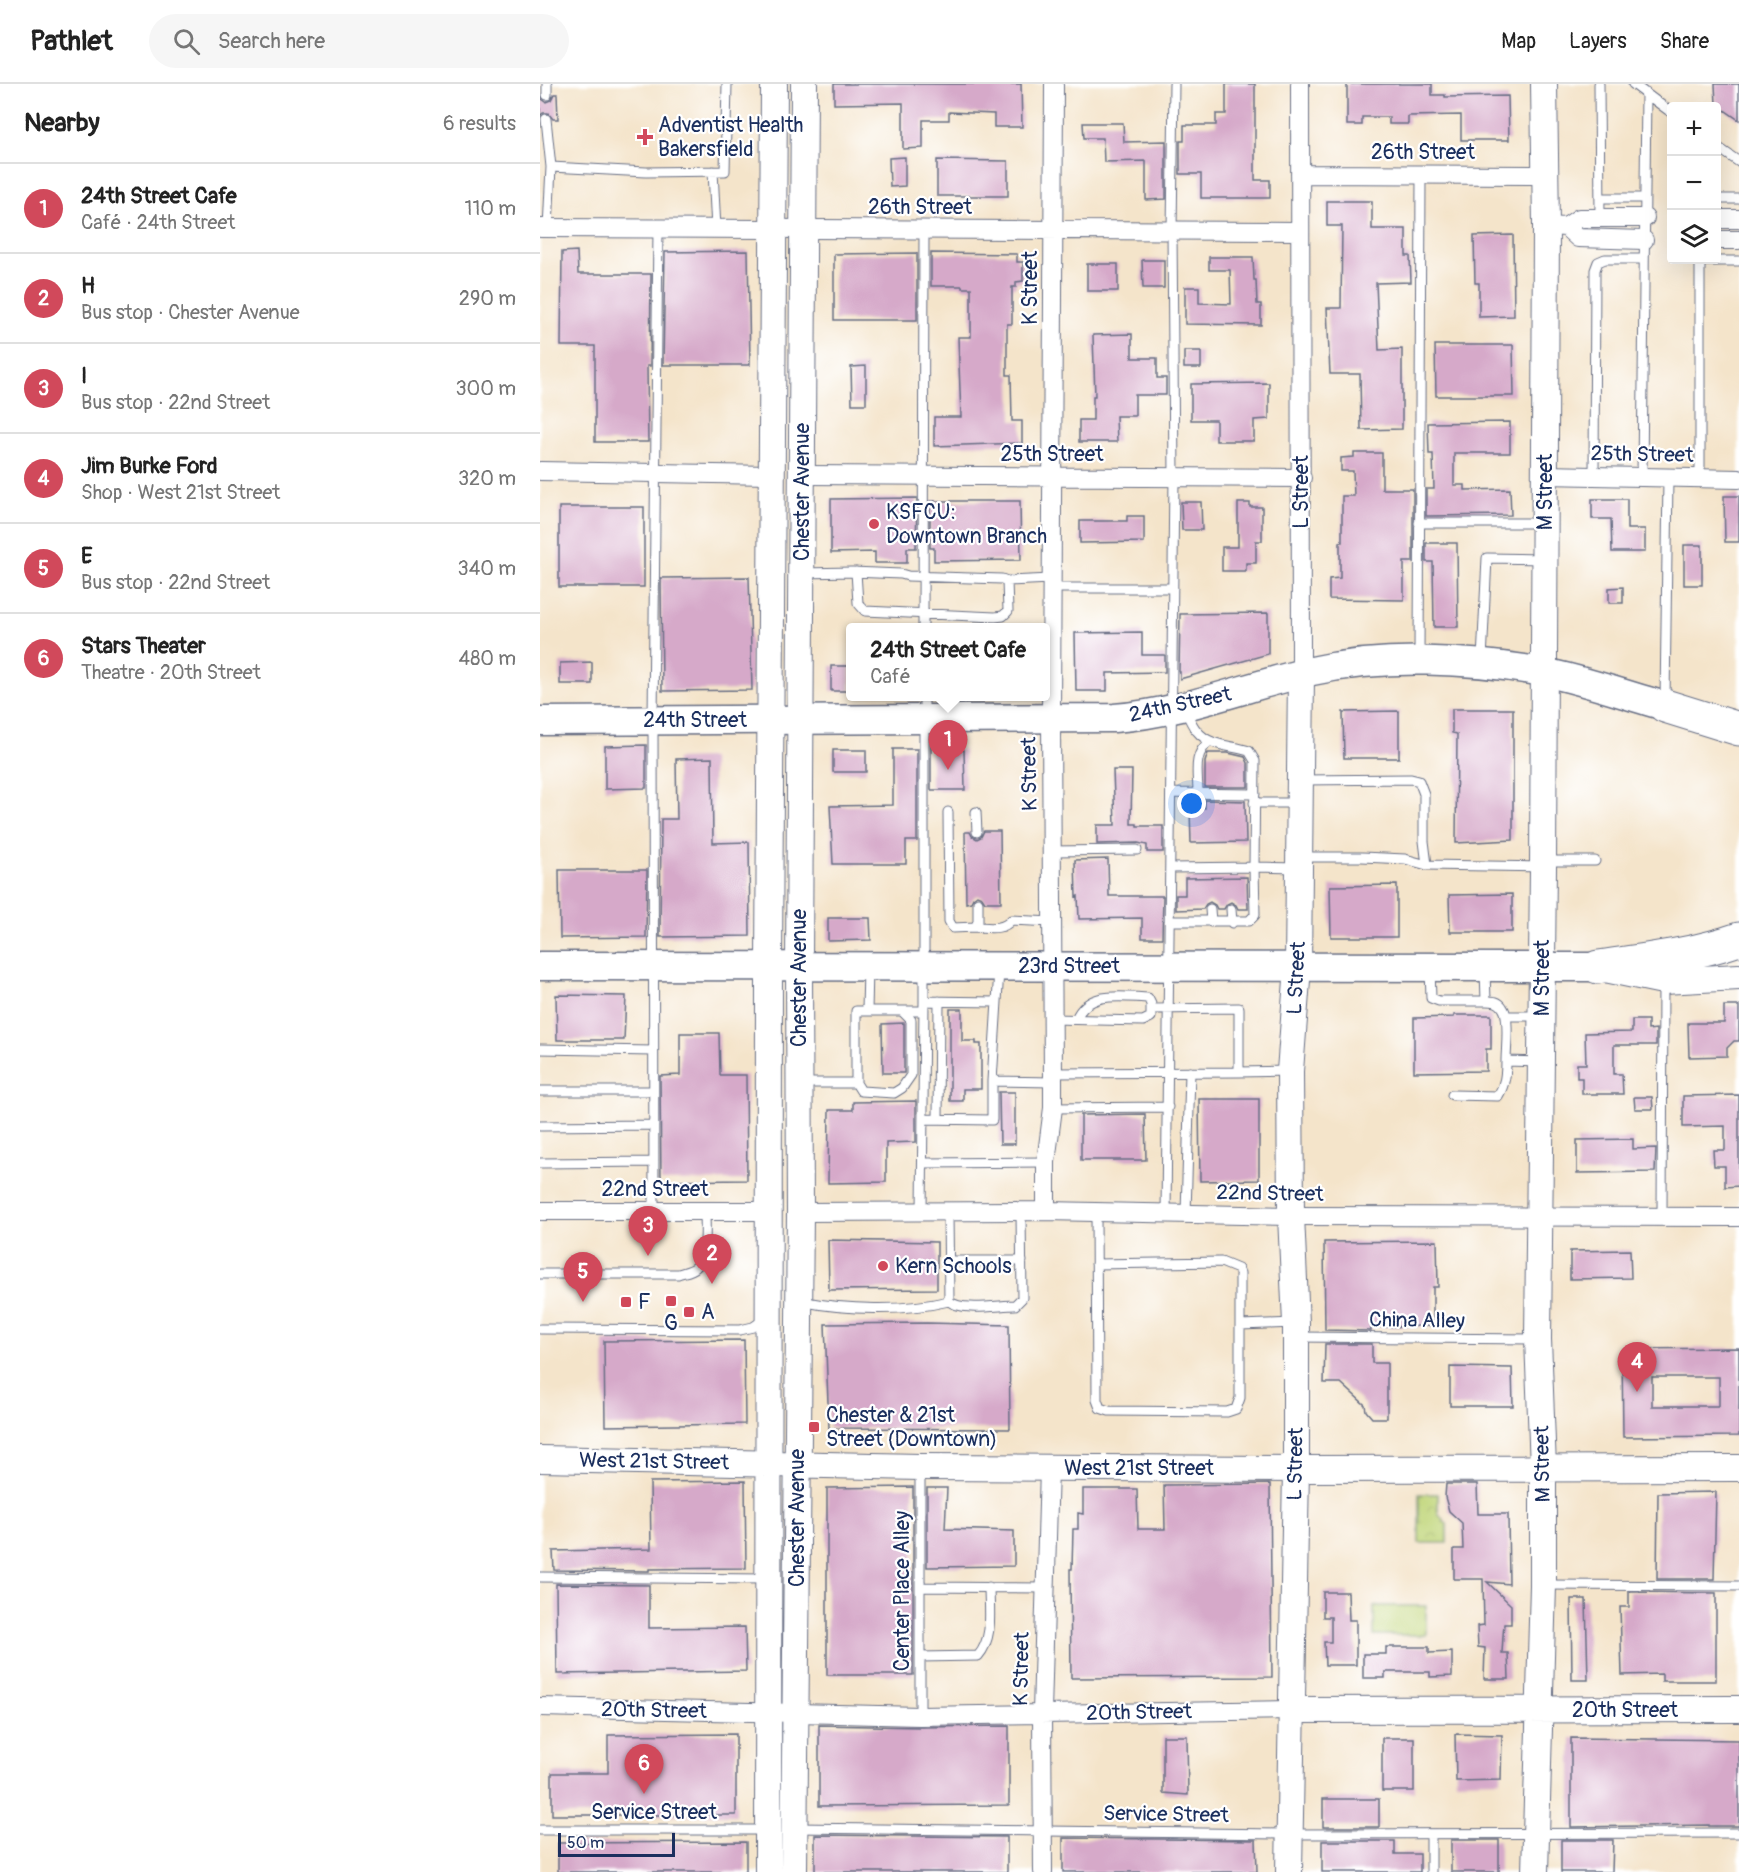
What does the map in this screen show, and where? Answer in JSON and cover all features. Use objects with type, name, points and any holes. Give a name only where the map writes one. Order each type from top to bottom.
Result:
[{"type":"highway","points":[[1665,706],[1739,729]]},
{"type":"highway","points":[[1598,967],[1682,954],[1739,939]]},
{"type":"main road","name":"24th Street","points":[[540,720],[800,720],[924,708],[1051,719],[1134,716],[1178,708],[1301,674],[1346,666],[1419,661],[1482,664],[1544,673],[1665,706]]},
{"type":"main road","name":"23rd Street","points":[[540,966],[1598,967]]},
{"type":"street","name":"Chester Avenue","points":[[768,1872],[769,966],[774,84]]},
{"type":"street","name":"Chester Avenue","points":[[794,1872],[800,1212],[798,966],[804,84]]},
{"type":"street","name":"K Street","points":[[1046,1211],[1046,1162],[1053,1108],[1051,584],[1053,84]]},
{"type":"street","name":"L Street","points":[[1288,1872],[1296,1469],[1296,1330],[1291,1216],[1290,1071],[1298,967],[1300,792],[1302,477],[1300,84]]},
{"type":"street","name":"M Street","points":[[1535,1872],[1543,1585],[1543,1468],[1538,1339],[1543,967],[1545,475],[1556,227],[1546,175],[1544,84]]},
{"type":"street","name":"26th Street","points":[[1300,174],[1546,175]]},
{"type":"street","points":[[1556,227],[1579,218],[1645,218]]},
{"type":"street","points":[[1721,219],[1739,219]]},
{"type":"street","points":[[1556,227],[1578,238],[1644,240]]},
{"type":"street","name":"26th Street","points":[[544,228],[1299,231]]},
{"type":"street","points":[[1721,240],[1739,240]]},
{"type":"street","points":[[540,471],[772,476],[788,557],[801,573]]},
{"type":"street","name":"25th Street","points":[[802,475],[1302,477]]},
{"type":"street","name":"25th Street","points":[[1545,475],[1739,479]]},
{"type":"street","name":"24th Street","points":[[1665,706],[1739,710]]},
{"type":"street","points":[[1598,967],[1663,981],[1739,977]]},
{"type":"street","name":"22nd Street","points":[[540,1211],[770,1211]]},
{"type":"street","name":"22nd Street","points":[[800,1212],[1021,1213],[1046,1211],[1096,1214],[1291,1216],[1739,1217]]},
{"type":"street","name":"West 21st Street","points":[[540,1459],[1049,1468],[1739,1468]]},
{"type":"street","name":"K Street","points":[[1043,1872],[1042,1713],[1049,1468]]},
{"type":"street","name":"20th Street","points":[[540,1707],[920,1716],[1290,1710],[1739,1709]]},
{"type":"lane","points":[[547,84],[547,95]]},
{"type":"lane","points":[[551,167],[646,172],[725,171],[726,84]]},
{"type":"lane","points":[[1166,1214],[1171,793],[1178,708],[1173,588],[1174,84]]},
{"type":"lane","points":[[1599,84],[1600,218]]},
{"type":"lane","points":[[1633,84],[1667,110]]},
{"type":"lane","points":[[1642,477],[1646,93]]},
{"type":"lane","points":[[544,228],[551,167],[546,119]]},
{"type":"lane","points":[[1721,149],[1739,162]]},
{"type":"lane","points":[[713,171],[716,229]]},
{"type":"lane","points":[[1419,661],[1421,174]]},
{"type":"lane","points":[[1600,198],[1645,198]]},
{"type":"lane","points":[[1721,199],[1739,199]]},
{"type":"lane","points":[[654,1211],[653,720],[658,228]]},
{"type":"lane","points":[[922,623],[924,229]]},
{"type":"lane","points":[[1594,476],[1595,270],[1598,262],[1605,259],[1644,259]]},
{"type":"lane","points":[[1721,261],[1739,261]]},
{"type":"lane","points":[[1700,264],[1700,478]]},
{"type":"lane","points":[[1665,706],[1668,477]]},
{"type":"lane","points":[[1419,523],[1545,523]]},
{"type":"lane","points":[[1482,664],[1487,558],[1544,559]]},
{"type":"lane","points":[[801,573],[856,572],[922,577],[1002,579],[1051,584],[1173,588]]},
{"type":"lane","points":[[856,572],[858,603],[865,611],[1003,616],[1008,611],[1007,581]]},
{"type":"lane","points":[[922,1213],[924,708]]},
{"type":"lane","points":[[1170,921],[1232,923],[1249,921],[1255,915],[1255,761],[1253,755],[1242,748],[1220,749],[1196,731],[1178,708]]},
{"type":"lane","points":[[1198,793],[1198,755],[1201,748],[1210,741]]},
{"type":"lane","points":[[1171,793],[1227,791],[1255,798],[1419,781],[1424,794],[1424,841],[1427,865]]},
{"type":"lane","points":[[948,812],[949,921],[953,928],[1000,927],[1008,925],[1011,920],[1053,922]]},
{"type":"lane","points":[[976,812],[976,831]]},
{"type":"lane","points":[[1052,851],[1137,850]]},
{"type":"lane","points":[[1170,868],[1254,867],[1372,857],[1405,859],[1427,865],[1595,861]]},
{"type":"lane","points":[[1209,867],[1209,878]]},
{"type":"lane","points":[[1231,867],[1231,878]]},
{"type":"lane","points":[[975,927],[978,922],[978,902]]},
{"type":"lane","points":[[1210,909],[1211,922]]},
{"type":"lane","points":[[1231,909],[1232,923]]},
{"type":"lane","points":[[867,1011],[868,966]]},
{"type":"lane","points":[[923,1119],[992,1120],[999,966]]},
{"type":"lane","points":[[1430,967],[1431,998],[1439,1001],[1496,1001],[1503,1008],[1506,1016],[1506,1061],[1502,1090],[1498,1095],[1452,1095]]},
{"type":"lane","points":[[1485,967],[1486,1001]]},
{"type":"lane","points":[[1662,1217],[1663,981]]},
{"type":"lane","points":[[1053,1019],[1143,1021],[1151,1017],[1150,1000],[1148,998],[1101,997],[1084,1005],[1076,1019]]},
{"type":"lane","points":[[924,1001],[997,1002]]},
{"type":"lane","points":[[938,1119],[939,1001]]},
{"type":"lane","points":[[1151,1009],[1239,1008],[1239,1072]]},
{"type":"lane","points":[[902,1011],[911,1020],[911,1075],[902,1088],[894,1093],[861,1091],[856,1083],[856,1011],[867,1011],[902,1011],[924,1011]]},
{"type":"lane","points":[[1506,1016],[1542,1016]]},
{"type":"lane","points":[[540,1049],[653,1051]]},
{"type":"lane","points":[[1506,1061],[1542,1062]]},
{"type":"lane","points":[[992,1081],[1168,1072],[1290,1071]]},
{"type":"lane","points":[[1186,1214],[1190,1072]]},
{"type":"lane","points":[[799,1083],[856,1083]]},
{"type":"lane","points":[[540,1091],[653,1091]]},
{"type":"lane","points":[[1053,1108],[1168,1107]]},
{"type":"lane","points":[[540,1126],[654,1125]]},
{"type":"lane","points":[[540,1163],[654,1162]]},
{"type":"lane","points":[[922,1163],[1046,1162]]},
{"type":"lane","points":[[540,1274],[678,1274],[698,1267],[705,1246],[705,1212]]},
{"type":"lane","points":[[948,1213],[949,1301],[954,1306],[972,1307],[1015,1305],[1022,1298],[1021,1213]]},
{"type":"lane","points":[[1096,1214],[1096,1264],[1097,1400],[1100,1408],[1109,1411],[1140,1412],[1227,1412],[1236,1408],[1240,1398],[1241,1324],[1240,1273],[1235,1266],[1221,1262],[1096,1264]]},
{"type":"lane","points":[[949,1262],[1022,1261]]},
{"type":"lane","points":[[799,1300],[828,1306],[875,1308],[935,1305],[949,1301]]},
{"type":"lane","points":[[540,1329],[740,1330],[753,1327],[769,1312]]},
{"type":"lane","name":"China Alley","points":[[1241,1324],[1296,1330],[1538,1339]]},
{"type":"lane","name":"Center Place Alley","points":[[920,1467],[920,1716]]},
{"type":"lane","points":[[540,1576],[768,1580]]},
{"type":"lane","points":[[1543,1585],[1739,1586]]},
{"type":"lane","points":[[920,1587],[1046,1588]]},
{"type":"lane","points":[[920,1657],[978,1656],[985,1648],[989,1636],[989,1587]]},
{"type":"lane","name":"Service Street","points":[[795,1828],[1288,1834],[1739,1833]]},
{"type":"lane","name":"Service Street","points":[[540,1830],[769,1830]]},
{"type":"lane","points":[[1431,1834],[1431,1872]]},
{"type":"green space","points":[[1419,1494],[1438,1494],[1438,1513],[1447,1524],[1447,1543],[1419,1543]]},
{"type":"green space","points":[[1374,1606],[1426,1606],[1426,1635],[1374,1635]]},
{"type":"building","points":[[834,84],[1021,84],[1022,127],[994,127],[994,114],[949,112],[949,120],[923,120],[923,148],[903,149],[903,103],[834,104]]},
{"type":"building","points":[[1226,84],[1255,84],[1255,180],[1270,180],[1270,198],[1201,198],[1201,174],[1180,174],[1180,141],[1184,141],[1184,125],[1216,125],[1216,114],[1226,114]]},
{"type":"building","points":[[1347,84],[1432,84],[1432,95],[1445,95],[1445,97],[1508,96],[1509,140],[1461,140],[1461,115],[1408,116],[1408,124],[1389,124],[1389,117],[1362,117],[1362,125],[1347,125]]},
{"type":"building","points":[[1715,84],[1739,84],[1739,120],[1721,107],[1721,102],[1716,102]]},
{"type":"building","points":[[540,94],[546,102],[557,94],[558,119],[553,119],[548,113],[540,116]]},
{"type":"building","points":[[1083,123],[1123,123],[1124,142],[1166,141],[1166,199],[1146,200],[1146,161],[1104,162],[1103,138],[1084,138]]},
{"type":"building","points":[[905,157],[905,186],[890,187],[889,158]]},
{"type":"building","points":[[937,160],[1008,161],[1008,196],[937,196]]},
{"type":"building","points":[[1327,201],[1372,201],[1372,229],[1406,229],[1406,256],[1410,256],[1411,282],[1376,283],[1379,350],[1402,349],[1402,429],[1361,430],[1360,374],[1330,374],[1327,308],[1341,308],[1342,226],[1327,226]]},
{"type":"building","points":[[1513,235],[1514,316],[1479,317],[1479,283],[1475,283],[1474,236]]},
{"type":"building","points":[[577,251],[578,274],[651,274],[650,366],[647,366],[648,442],[595,442],[595,346],[561,346],[562,252]]},
{"type":"building","points":[[748,251],[750,365],[663,365],[665,252]]},
{"type":"building","points":[[917,253],[917,320],[834,320],[834,254]]},
{"type":"building","points":[[931,253],[1017,254],[1017,262],[1023,262],[1023,281],[1016,282],[1016,287],[1012,287],[1012,324],[1007,324],[1007,375],[1011,375],[1012,421],[1022,421],[1022,443],[934,446],[934,417],[961,417],[958,337],[971,337],[971,288],[931,286]]},
{"type":"building","points":[[1209,257],[1253,257],[1257,304],[1261,304],[1261,325],[1185,324],[1185,287],[1199,287],[1199,303],[1231,304],[1230,270],[1209,270]]},
{"type":"building","points":[[1142,260],[1164,260],[1164,288],[1143,288]]},
{"type":"building","points":[[1087,264],[1118,264],[1118,291],[1087,291]]},
{"type":"building","points":[[1132,334],[1132,358],[1157,358],[1157,378],[1166,378],[1166,395],[1135,395],[1135,416],[1116,416],[1117,442],[1079,442],[1079,420],[1093,420],[1093,396],[1095,396],[1093,335]]},
{"type":"building","points":[[1435,345],[1513,345],[1514,396],[1436,396]]},
{"type":"building","points":[[1184,351],[1201,351],[1201,368],[1184,368]]},
{"type":"building","points":[[866,366],[866,404],[852,404],[851,367]]},
{"type":"building","points":[[1269,383],[1269,419],[1254,420],[1254,441],[1216,441],[1216,420],[1191,420],[1191,384]]},
{"type":"building","points":[[1510,422],[1510,453],[1454,453],[1454,485],[1465,485],[1465,490],[1510,489],[1511,515],[1426,516],[1426,489],[1434,489],[1433,454],[1429,454],[1428,423]]},
{"type":"building","points":[[1354,453],[1382,453],[1382,489],[1413,489],[1413,562],[1404,562],[1404,600],[1329,599],[1329,579],[1340,578],[1342,496],[1354,496],[1353,471],[1341,471],[1341,458],[1354,457]]},
{"type":"building","points":[[1724,496],[1739,496],[1739,542],[1725,542]]},
{"type":"building","name":"KSFCU: Downtown Branch","points":[[917,498],[916,548],[907,548],[907,563],[875,563],[875,552],[831,553],[831,499]]},
{"type":"building","points":[[1592,499],[1627,499],[1627,529],[1645,529],[1645,552],[1612,552],[1611,519],[1592,519]]},
{"type":"building","points":[[930,501],[1020,501],[1021,560],[934,561],[934,548],[930,548]]},
{"type":"building","points":[[1181,502],[1201,502],[1202,530],[1182,530]]},
{"type":"building","points":[[1238,503],[1250,503],[1250,507],[1262,507],[1262,541],[1256,541],[1256,563],[1246,563],[1246,571],[1222,571],[1222,547],[1238,547]]},
{"type":"building","points":[[559,507],[644,507],[644,587],[559,587]]},
{"type":"building","points":[[1127,516],[1144,516],[1144,542],[1080,543],[1080,521],[1127,521]]},
{"type":"building","points":[[1426,543],[1457,543],[1458,627],[1434,627],[1433,562],[1426,562]]},
{"type":"building","points":[[1684,545],[1702,545],[1702,585],[1684,585]]},
{"type":"building","points":[[749,577],[752,690],[662,691],[661,578]]},
{"type":"building","points":[[1623,587],[1623,603],[1609,603],[1609,588]]},
{"type":"building","points":[[1268,613],[1268,654],[1180,679],[1180,614]]},
{"type":"building","points":[[1142,632],[1142,655],[1165,655],[1165,672],[1107,673],[1107,691],[1076,691],[1075,633]]},
{"type":"building","points":[[592,662],[592,684],[560,684],[560,663]]},
{"type":"building","points":[[831,666],[846,666],[846,691],[831,691]]},
{"type":"building","points":[[1452,709],[1513,709],[1513,840],[1456,843],[1457,734],[1452,733]]},
{"type":"building","points":[[1399,711],[1399,758],[1344,758],[1343,712]]},
{"type":"building","points":[[931,743],[957,743],[957,750],[964,750],[965,790],[931,790]]},
{"type":"building","points":[[646,745],[646,788],[605,789],[605,746]]},
{"type":"building","points":[[893,749],[917,749],[917,841],[906,841],[906,864],[833,864],[830,806],[893,805]]},
{"type":"building","points":[[833,750],[866,750],[866,772],[833,772]]},
{"type":"building","points":[[1208,753],[1228,753],[1245,757],[1248,763],[1248,787],[1205,787],[1205,762]]},
{"type":"building","points":[[712,758],[713,843],[749,842],[750,936],[660,937],[661,819],[677,819],[676,759]]},
{"type":"building","points":[[1113,770],[1132,770],[1131,824],[1163,826],[1163,852],[1147,852],[1147,845],[1138,843],[1097,844],[1097,825],[1115,825]]},
{"type":"building","points":[[1205,800],[1245,801],[1246,842],[1191,843],[1190,808],[1205,808]]},
{"type":"building","points":[[984,831],[1000,831],[1001,902],[985,902],[977,895],[971,902],[966,903],[965,832],[970,832],[977,839]]},
{"type":"building","points":[[1108,859],[1109,896],[1163,896],[1162,938],[1142,938],[1142,918],[1079,919],[1075,860]]},
{"type":"building","points":[[559,870],[647,870],[646,937],[560,938]]},
{"type":"building","points":[[1247,877],[1248,909],[1238,909],[1231,902],[1224,909],[1217,909],[1210,902],[1203,909],[1176,910],[1176,895],[1185,895],[1185,878]]},
{"type":"building","points":[[1397,885],[1397,937],[1331,937],[1330,886]]},
{"type":"building","points":[[1512,894],[1512,932],[1450,932],[1449,895]]},
{"type":"building","points":[[828,918],[870,918],[871,940],[828,941]]},
{"type":"building","points":[[556,995],[626,996],[624,1040],[557,1040]]},
{"type":"building","points":[[1724,1006],[1739,1006],[1739,1041],[1734,1041],[1727,1048],[1727,1056],[1689,1057],[1688,1023],[1724,1023]]},
{"type":"building","points":[[950,1009],[962,1009],[962,1041],[976,1041],[976,1044],[981,1044],[981,1089],[963,1089],[963,1101],[950,1101]]},
{"type":"building","points":[[1454,1015],[1491,1015],[1491,1049],[1486,1049],[1486,1071],[1414,1072],[1414,1018],[1454,1017]]},
{"type":"building","points":[[1632,1020],[1648,1020],[1648,1030],[1656,1029],[1656,1045],[1614,1045],[1614,1074],[1622,1074],[1623,1094],[1582,1094],[1582,1078],[1577,1078],[1577,1064],[1586,1064],[1585,1033],[1632,1032]]},
{"type":"building","points":[[904,1023],[904,1073],[883,1073],[882,1024]]},
{"type":"building","points":[[680,1033],[719,1033],[720,1075],[746,1075],[747,1180],[661,1181],[660,1076],[680,1075]]},
{"type":"building","points":[[999,1092],[1015,1092],[1015,1144],[1000,1144]]},
{"type":"building","points":[[1739,1095],[1739,1186],[1725,1187],[1725,1166],[1714,1166],[1713,1150],[1725,1150],[1725,1126],[1683,1127],[1683,1096]]},
{"type":"building","points":[[1634,1097],[1652,1097],[1653,1109],[1635,1109]]},
{"type":"building","points":[[1199,1099],[1259,1099],[1259,1180],[1200,1181]]},
{"type":"building","points":[[916,1101],[916,1142],[886,1143],[886,1182],[828,1183],[829,1110],[853,1110],[853,1102]]},
{"type":"building","points":[[1145,1114],[1146,1160],[1081,1160],[1081,1115]]},
{"type":"building","points":[[1633,1139],[1633,1149],[1656,1148],[1655,1172],[1577,1173],[1577,1140]]},
{"type":"building","name":"Kern Schools","points":[[828,1240],[937,1242],[937,1289],[829,1290]]},
{"type":"building","points":[[1437,1241],[1438,1287],[1433,1287],[1433,1326],[1371,1327],[1371,1331],[1325,1330],[1324,1242]]},
{"type":"building","points":[[1630,1250],[1631,1278],[1570,1279],[1570,1251]]},
{"type":"building","points":[[825,1324],[1009,1325],[1010,1429],[829,1428]]},
{"type":"building","points":[[744,1340],[745,1424],[605,1426],[604,1341]]},
{"type":"building","points":[[1325,1344],[1372,1344],[1372,1363],[1387,1363],[1387,1418],[1372,1418],[1366,1411],[1365,1405],[1341,1383],[1324,1383]]},
{"type":"building","points":[[1739,1348],[1739,1436],[1623,1437],[1622,1349]],"holes":[[[1652,1377],[1719,1377],[1719,1406],[1652,1406]]]},
{"type":"building","points":[[1450,1367],[1512,1368],[1513,1406],[1450,1406]]},
{"type":"building","points":[[745,1481],[746,1568],[649,1569],[649,1571],[554,1570],[553,1551],[651,1549],[650,1482]]},
{"type":"building","points":[[1270,1484],[1272,1677],[1071,1678],[1070,1569],[1072,1569],[1073,1529],[1078,1529],[1078,1513],[1083,1514],[1083,1489],[1137,1489],[1138,1529],[1165,1529],[1164,1485]]},
{"type":"building","points":[[1446,1484],[1477,1484],[1478,1514],[1508,1514],[1509,1584],[1487,1582],[1511,1605],[1511,1624],[1504,1624],[1502,1653],[1508,1653],[1509,1679],[1484,1679],[1485,1648],[1478,1647],[1477,1626],[1484,1625],[1483,1579],[1454,1579],[1454,1549],[1463,1549],[1462,1523],[1449,1511],[1445,1497]]},
{"type":"building","points":[[913,1487],[913,1675],[827,1675],[827,1488]]},
{"type":"building","points":[[927,1488],[947,1488],[945,1529],[1014,1531],[1014,1566],[927,1567]]},
{"type":"building","points":[[1716,1492],[1714,1579],[1657,1579],[1658,1493]]},
{"type":"building","points":[[556,1584],[649,1585],[649,1628],[745,1627],[746,1671],[557,1674]]},
{"type":"building","points":[[1323,1592],[1348,1592],[1349,1620],[1356,1620],[1356,1665],[1325,1665],[1324,1642],[1331,1642],[1331,1617],[1323,1617]]},
{"type":"building","points":[[1629,1592],[1716,1593],[1716,1681],[1662,1681],[1662,1674],[1622,1675],[1620,1607],[1629,1607]]},
{"type":"building","points":[[1571,1599],[1586,1599],[1588,1680],[1572,1680]]},
{"type":"building","points":[[1386,1647],[1429,1647],[1429,1653],[1452,1652],[1452,1676],[1430,1677],[1430,1672],[1385,1672],[1385,1678],[1363,1678],[1363,1654],[1386,1654]]},
{"type":"building","points":[[819,1725],[1009,1726],[1009,1805],[819,1806]]},
{"type":"building","points":[[736,1734],[736,1815],[552,1815],[552,1773],[608,1773],[608,1735]]},
{"type":"building","points":[[1455,1734],[1502,1735],[1501,1780],[1456,1781]]},
{"type":"building","points":[[1163,1736],[1187,1736],[1188,1795],[1163,1793]]},
{"type":"building","points":[[1382,1738],[1414,1738],[1414,1791],[1382,1791]]},
{"type":"building","points":[[1571,1738],[1739,1740],[1739,1826],[1571,1827]]},
{"type":"building","points":[[1323,1799],[1379,1799],[1379,1827],[1323,1827]]},
{"type":"building","points":[[815,1835],[1007,1837],[1007,1872],[815,1872]]},
{"type":"building","points":[[1063,1838],[1256,1840],[1257,1872],[1063,1872]]},
{"type":"building","points":[[1451,1840],[1499,1840],[1499,1872],[1451,1872]]},
{"type":"building","points":[[1561,1840],[1613,1840],[1612,1872],[1561,1872]]},
{"type":"building","points":[[1322,1841],[1395,1841],[1395,1854],[1420,1854],[1420,1872],[1322,1872]]},
{"type":"building","points":[[746,1842],[746,1872],[558,1872],[558,1843]]},
{"type":"place","name":"Adventist Health Bakersfield","points":[[645,137]]},
{"type":"place","name":"KSFCU: Downtown Branch","points":[[874,524]]},
{"type":"place","name":"24th Street Cafe","points":[[948,770]]},
{"type":"place","name":"I","points":[[648,1256]]},
{"type":"place","name":"Kern Schools","points":[[883,1266]]},
{"type":"place","name":"H","points":[[712,1284]]},
{"type":"place","name":"G","points":[[671,1301]]},
{"type":"place","name":"E","points":[[583,1302]]},
{"type":"place","name":"F","points":[[626,1302]]},
{"type":"place","name":"A","points":[[689,1312]]},
{"type":"place","name":"Jim Burke Ford","points":[[1637,1392]]},
{"type":"place","name":"Chester & 21st Street (Downtown)","points":[[814,1427]]},
{"type":"place","name":"Stars Theater","points":[[644,1794]]}]
